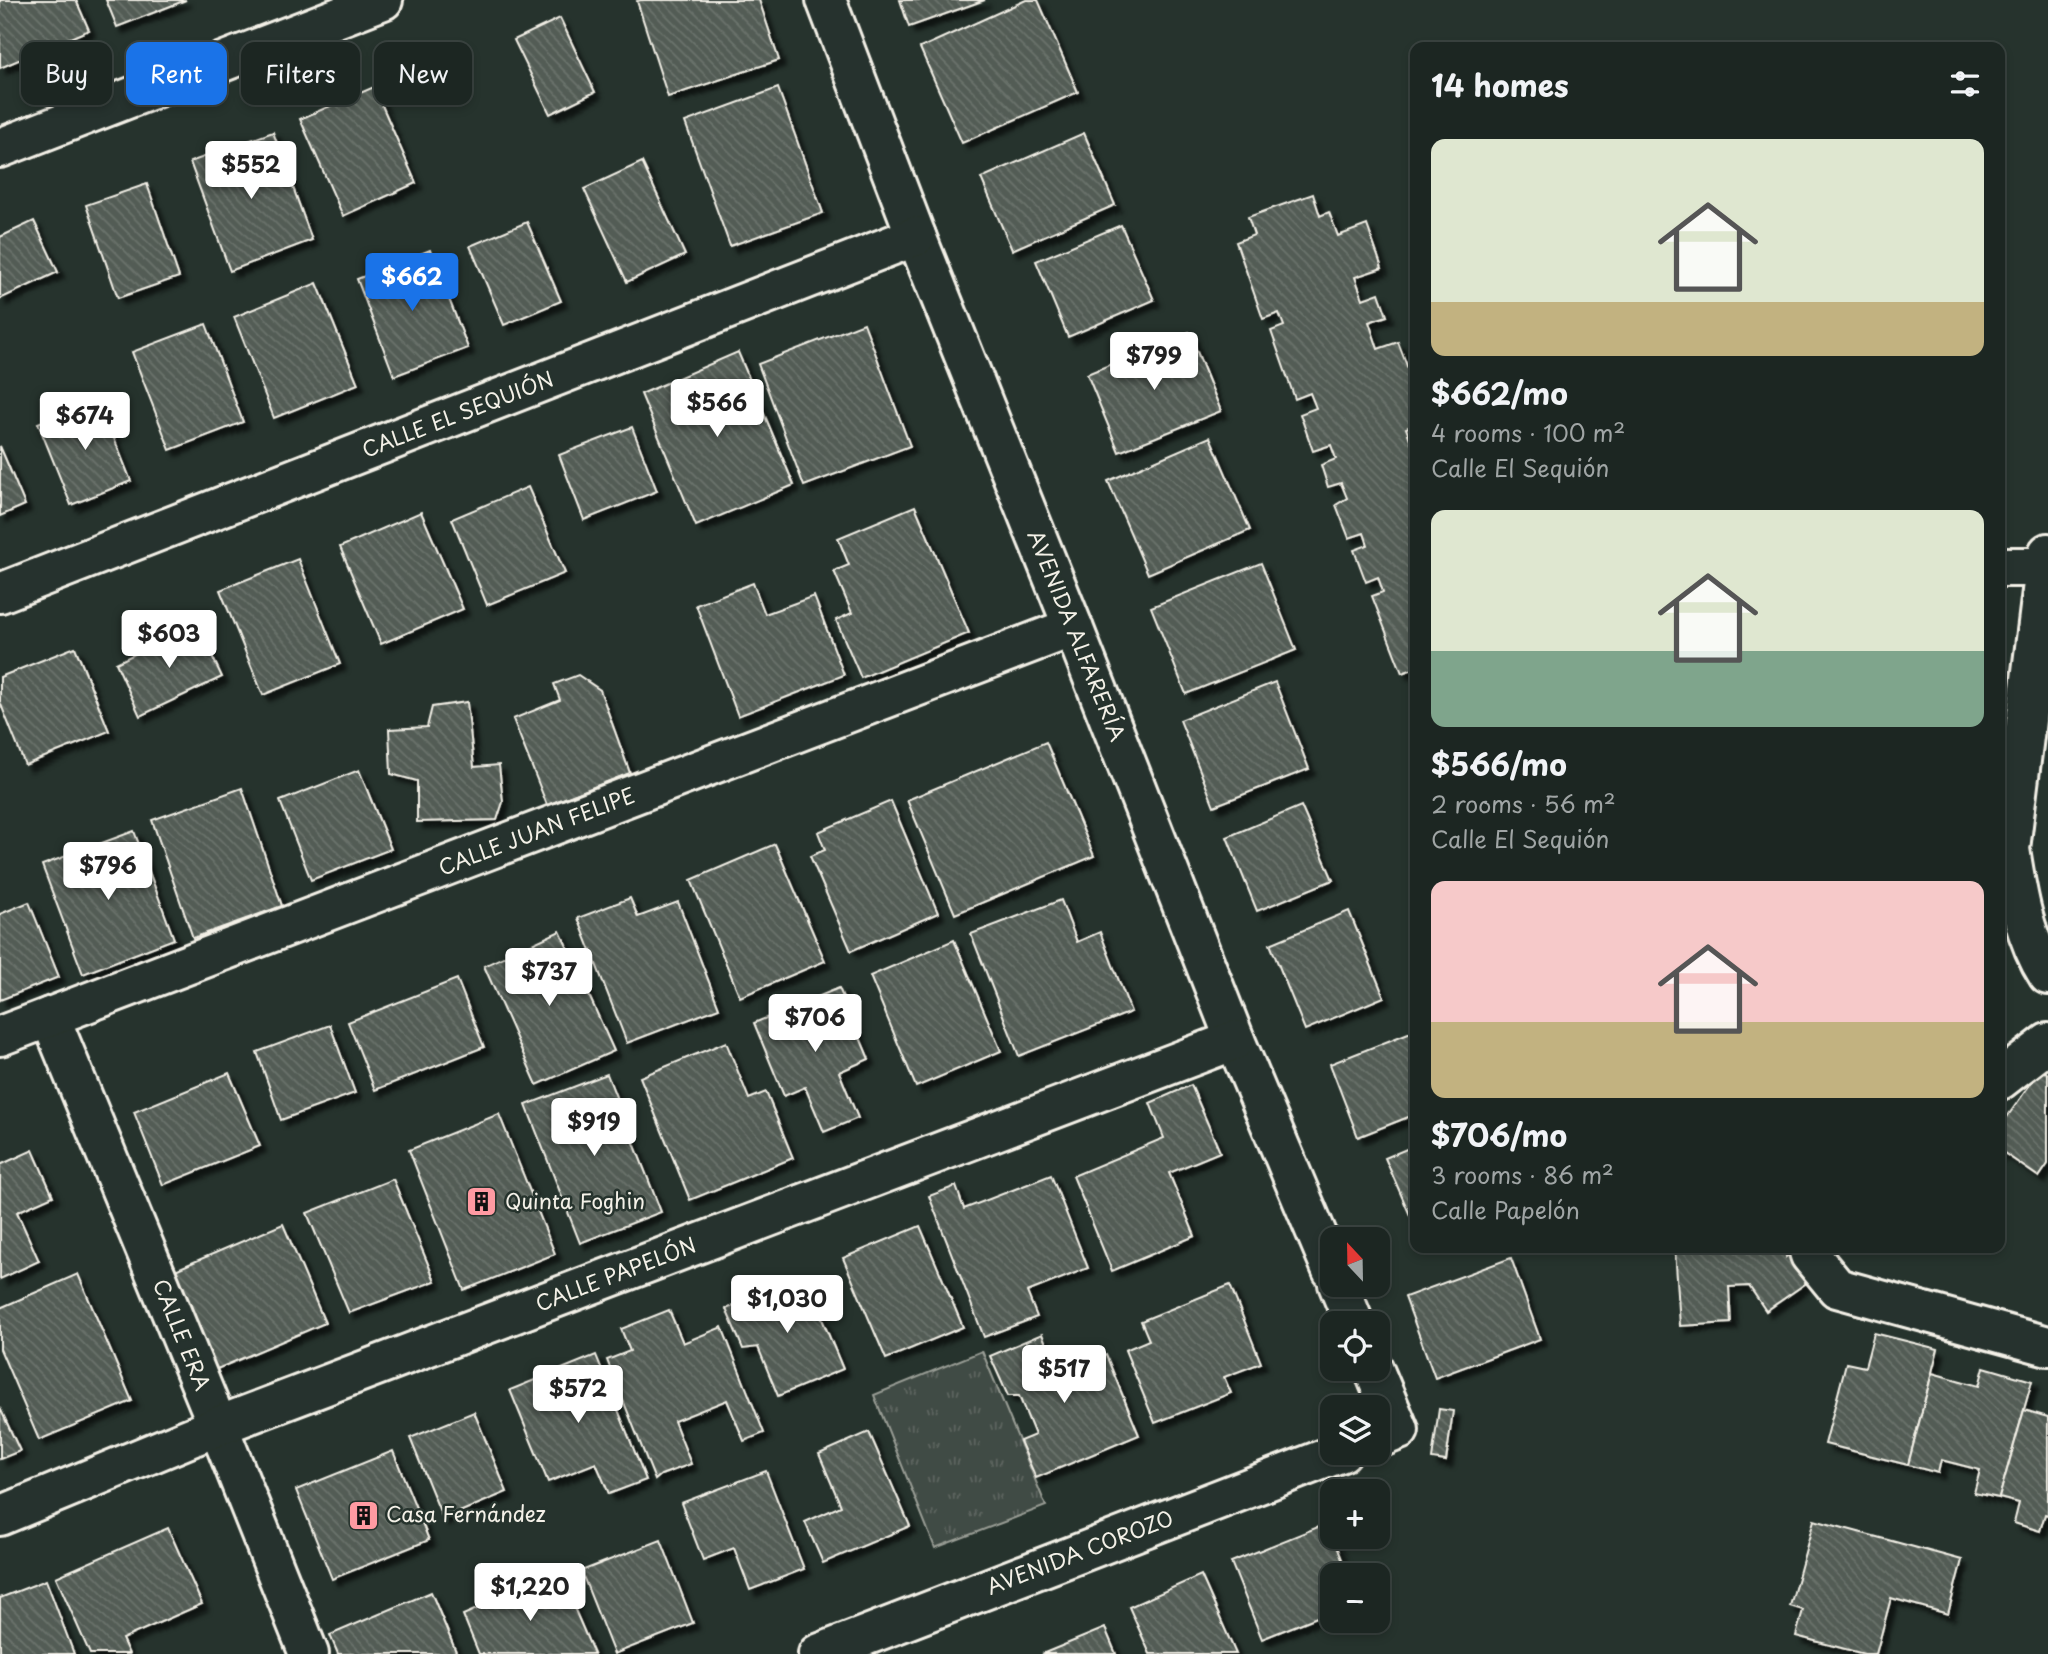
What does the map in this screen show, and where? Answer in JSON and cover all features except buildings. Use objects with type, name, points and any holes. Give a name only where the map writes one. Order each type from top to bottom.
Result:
[{"type":"street","points":[[0,148],[383,0]]},
{"type":"street","name":"AVENIDA ALFARERÍA","points":[[826,0],[916,236],[1073,627],[1234,1040],[1320,1242]]},
{"type":"street","name":"CALLE EL SEQUIÓN","points":[[0,593],[916,236]]},
{"type":"street","points":[[2005,566],[2046,560],[2010,849],[2026,931],[2048,975]]},
{"type":"street","name":"CALLE JUAN FELIPE","points":[[0,1037],[1073,627]]},
{"type":"street","name":"CALLE ERA","points":[[50,1017],[309,1654]]},
{"type":"street","name":"CALLE PAPELÓN","points":[[0,1516],[218,1426],[1234,1040]]},
{"type":"street","points":[[2005,1076],[2048,1043]]},
{"type":"street","points":[[1809,1253],[1837,1288],[2048,1346]]},
{"type":"street","name":"AVENIDA COROZO","points":[[818,1654],[1320,1460]]},
{"type":"green space","points":[[982,1351],[1046,1506],[935,1548],[874,1395]]},
{"type":"place","name":"Quinta Foghin","points":[[482,1202]]},
{"type":"place","name":"Casa Fernández","points":[[363,1515]]}]
